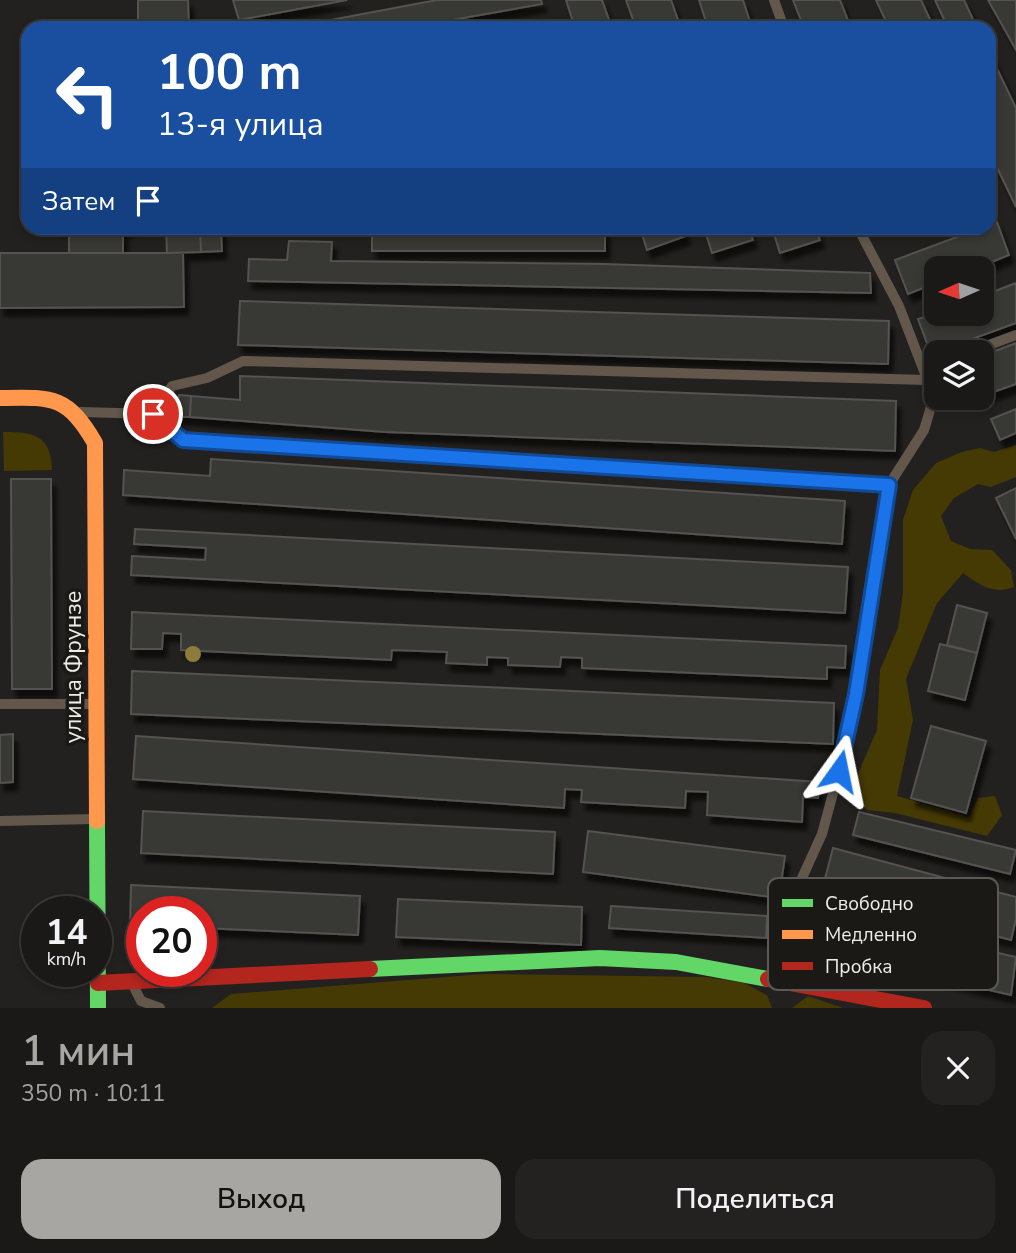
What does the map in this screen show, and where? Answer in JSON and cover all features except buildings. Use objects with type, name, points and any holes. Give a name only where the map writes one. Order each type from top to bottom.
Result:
[{"type":"street","points":[[0,398],[55,398],[78,412]]},
{"type":"street","name":"улица Фрунзе","points":[[78,412],[95,443],[97,896]]},
{"type":"street","points":[[217,978],[600,958],[676,962],[768,977]]},
{"type":"street","name":"улица Фрунзе","points":[[98,987],[99,1008]]},
{"type":"street","points":[[834,990],[924,1008]]},
{"type":"lane","points":[[774,0],[782,21]]},
{"type":"lane","points":[[862,235],[899,306],[924,372]]},
{"type":"lane","points":[[994,343],[1016,335]]},
{"type":"lane","points":[[153,414],[173,386],[207,378],[243,361],[924,380]]},
{"type":"lane","points":[[802,878],[822,834],[839,771],[856,694],[889,485],[924,430],[930,410]]},
{"type":"lane","points":[[78,412],[153,414],[183,440],[889,485]]},
{"type":"lane","points":[[0,704],[96,704]]},
{"type":"lane","points":[[0,821],[97,819]]},
{"type":"lane","points":[[134,987],[141,1001],[160,1008]]},
{"type":"shaded area","points":[[3,432],[24,433],[39,438],[48,449],[52,470],[4,471]]},
{"type":"shaded area","points":[[1016,445],[1016,477],[991,487],[978,484],[954,498],[941,516],[951,541],[970,549],[992,550],[1011,570],[1014,587],[993,589],[981,585],[963,573],[937,603],[906,679],[913,720],[897,796],[969,817],[978,798],[995,796],[1002,815],[987,836],[895,813],[867,810],[856,796],[857,776],[877,730],[880,670],[898,628],[903,593],[903,520],[913,490],[936,463],[962,452],[980,448],[994,452]]},
{"type":"shaded area","points":[[483,974],[706,977],[744,983],[767,995],[772,1008],[212,1008],[231,994]]},
{"type":"shaded area","points":[[808,996],[843,1008],[792,1008]]},
{"type":"traffic: fast","points":[[97,821],[98,1008]]},
{"type":"traffic: fast","points":[[370,969],[600,958],[676,962],[768,979]]},
{"type":"traffic: slow","points":[[0,398],[33,398],[56,402],[76,416],[95,443],[97,821]]},
{"type":"traffic: jam","points":[[112,982],[370,969]]},
{"type":"traffic: jam","points":[[827,990],[924,1008]]},
{"type":"route","points":[[153,414],[183,440],[889,485],[856,694],[839,771]]}]
